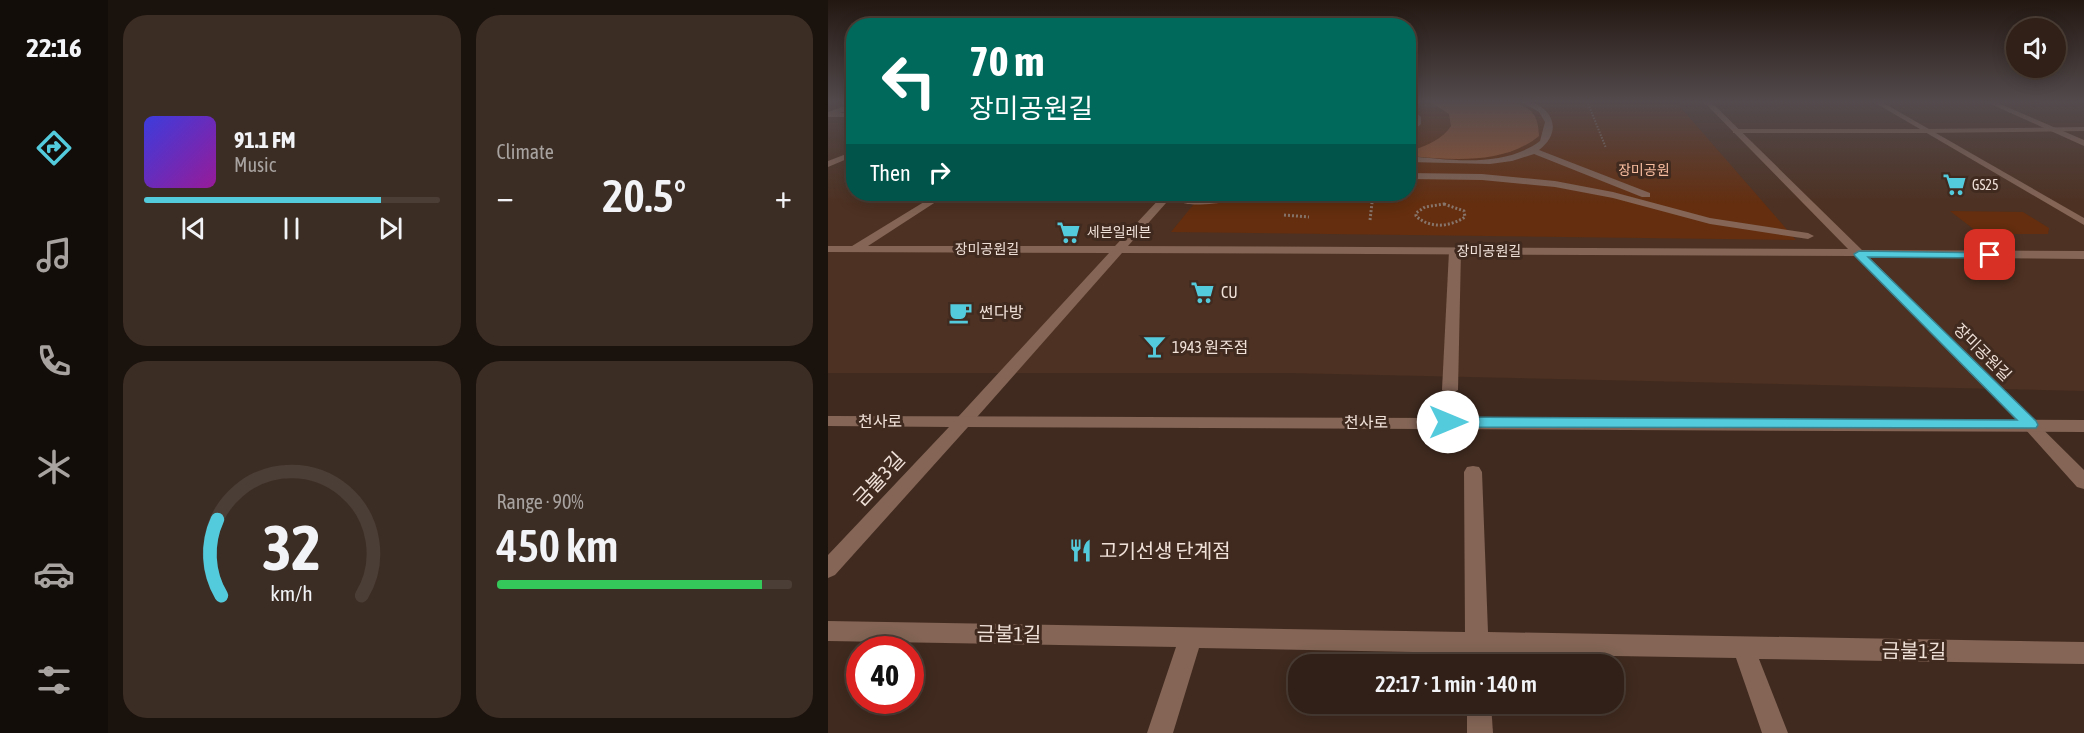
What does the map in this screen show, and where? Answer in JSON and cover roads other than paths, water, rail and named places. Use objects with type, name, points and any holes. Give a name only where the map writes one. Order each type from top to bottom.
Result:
[{"type":"street","points":[[1416,160],[1450,162],[1514,158],[1534,151],[1545,143],[1548,135]]},
{"type":"street","name":"장미공원길","points":[[1740,135],[2031,425],[2084,482]]},
{"type":"street","points":[[1932,135],[2084,222]]},
{"type":"street","points":[[2068,135],[2084,143]]},
{"type":"street","points":[[1534,151],[1711,221]]},
{"type":"street","points":[[828,164],[846,156]]},
{"type":"street","points":[[1416,176],[1459,176],[1602,192],[1711,221],[1808,237]]},
{"type":"street","points":[[855,249],[932,201]]},
{"type":"street","points":[[964,420],[1163,201]]},
{"type":"street","points":[[1187,202],[1201,201]]},
{"type":"street","name":"장미공원길","points":[[828,249],[2084,255]]},
{"type":"street","points":[[1450,390],[1455,251]]},
{"type":"street","name":"천사로","points":[[828,422],[964,420],[2084,426]]},
{"type":"street","name":"금불3길","points":[[828,569],[964,420]]},
{"type":"street","points":[[1473,472],[1477,653]]},
{"type":"street","name":"금불1길","points":[[828,631],[1191,636],[1477,653],[1744,649],[2084,653]]},
{"type":"street","points":[[1161,733],[1191,636]]},
{"type":"street","points":[[1744,649],[1775,733]]},
{"type":"street","points":[[1479,714],[1480,733]]},
{"type":"place","name":"GS25","points":[[1954,185]]},
{"type":"place","name":"세븐일레븐","points":[[1069,232]]},
{"type":"place","name":"CU","points":[[1203,292]]},
{"type":"place","name":"썬다방","points":[[961,312]]},
{"type":"place","name":"1943 원주점","points":[[1154,347]]},
{"type":"place","name":"고기선생 단계점","points":[[1081,551]]},
{"type":"park label","name":"장미공원","points":[[1644,170]]}]
